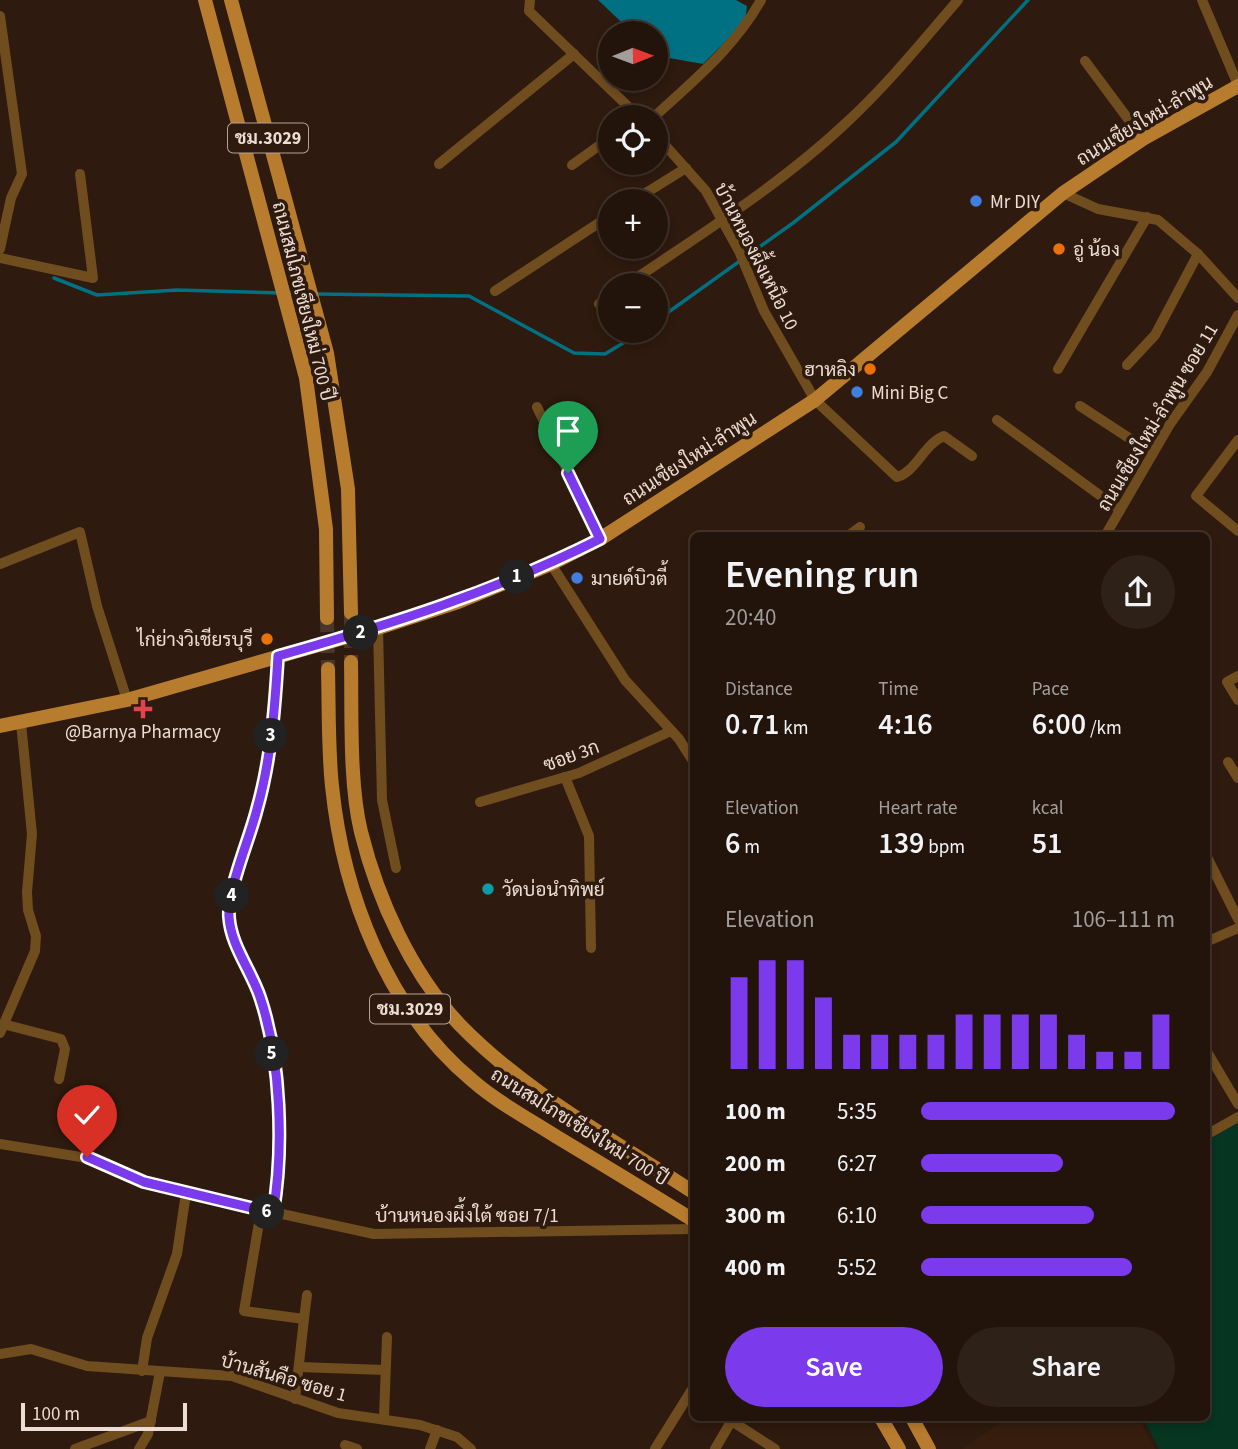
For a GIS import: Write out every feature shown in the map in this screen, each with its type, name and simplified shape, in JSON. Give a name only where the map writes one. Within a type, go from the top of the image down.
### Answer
[{"type":"main road","name":"ถนนสมโภชเชียงใหม่ 700 ปี","points":[[205,0],[306,378],[318,450],[326,529],[327,618]]},
{"type":"main road","name":"ถนนสมโภชเชียงใหม่ 700 ปี","points":[[231,0],[327,353],[348,488],[351,613]]},
{"type":"main road","name":"ถนนเชียงใหม่-ลำพูน","points":[[0,726],[127,700],[377,628],[458,602],[551,564],[600,539],[815,400],[1063,193],[1143,139],[1238,85]]},
{"type":"main road","name":"ถนนสมโภชเชียงใหม่ 700 ปี","points":[[351,662],[353,751],[360,830],[379,889],[404,945],[429,984],[459,1024],[530,1085],[690,1190]]},
{"type":"main road","name":"ถนนสมโภชเชียงใหม่ 700 ปี","points":[[328,669],[332,785],[344,863],[365,925],[386,970],[422,1027],[472,1080],[506,1106],[690,1218]]},
{"type":"main road","points":[[883,1421],[899,1449]]},
{"type":"main road","points":[[914,1421],[929,1449]]},
{"type":"street","points":[[667,105],[720,57],[749,21],[761,0]]},
{"type":"street","points":[[644,273],[723,219],[845,124],[913,54],[958,0]]},
{"type":"street","points":[[1202,0],[1238,85]]},
{"type":"street","points":[[529,4],[574,54],[627,105]]},
{"type":"street","points":[[0,16],[22,174],[11,198],[0,250]]},
{"type":"street","points":[[439,164],[574,54]]},
{"type":"street","points":[[1085,61],[1143,139]]},
{"type":"street","points":[[572,166],[598,147]]},
{"type":"street","name":"บ้านหนองผึ้งเหนือ 10","points":[[668,148],[706,191],[723,219],[764,311],[815,400],[897,477],[904,475],[929,446],[944,436],[972,456]]},
{"type":"street","points":[[652,189],[686,168]]},
{"type":"street","points":[[0,258],[93,278],[80,174]]},
{"type":"street","points":[[1063,193],[1098,209],[1158,220],[1198,254],[1238,298]]},
{"type":"street","points":[[1058,369],[1146,217]]},
{"type":"street","points":[[495,291],[598,224]]},
{"type":"street","points":[[1127,365],[1155,335],[1198,254]]},
{"type":"street","name":"ถนนเชียงใหม่-ลำพูน ซอย 11","points":[[1107,532],[1152,453],[1207,372],[1238,316]]},
{"type":"street","points":[[1080,406],[1152,453]]},
{"type":"street","points":[[537,407],[600,539]]},
{"type":"street","points":[[997,420],[1120,510]]},
{"type":"street","points":[[1238,440],[1196,496],[1238,531]]},
{"type":"street","points":[[853,532],[860,527]]},
{"type":"street","points":[[0,564],[80,532],[97,606],[127,700]]},
{"type":"street","points":[[551,564],[625,680],[690,752]]},
{"type":"street","points":[[377,628],[382,800],[396,868]]},
{"type":"street","points":[[278,656],[270,741],[261,794],[228,914],[231,933],[260,996],[271,1039],[278,1128],[278,1181],[267,1212],[244,1311],[304,1319]]},
{"type":"street","points":[[1238,676],[1227,682],[1238,700]]},
{"type":"street","points":[[21,723],[32,834],[28,910],[36,936],[35,951],[1,1029],[61,1039],[65,1049],[59,1079]]},
{"type":"street","name":"ซอย 3ก","points":[[480,802],[565,778],[670,731]]},
{"type":"street","points":[[1228,762],[1238,778]]},
{"type":"street","points":[[565,778],[589,836],[591,948]]},
{"type":"street","points":[[1210,863],[1238,919]]},
{"type":"street","points":[[1210,940],[1238,928]]},
{"type":"street","points":[[1210,1057],[1238,1104]]},
{"type":"street","points":[[1210,1133],[1238,1116]]},
{"type":"street","name":"บ้านหนองผึ้งใต้ ซอย 7/1","points":[[0,1144],[87,1157],[144,1182],[267,1212],[374,1234],[690,1229]]},
{"type":"street","points":[[142,1371],[147,1338],[177,1254],[186,1193]]},
{"type":"street","points":[[295,1399],[307,1295]]},
{"type":"street","points":[[384,1418],[387,1337]]},
{"type":"street","name":"บ้านสันคือ ซอย 1","points":[[0,1354],[31,1349],[87,1366],[232,1376],[338,1413],[384,1418],[437,1430],[457,1437],[471,1449]]},
{"type":"street","points":[[299,1367],[385,1370]]},
{"type":"street","points":[[139,1449],[148,1434],[160,1372]]},
{"type":"street","points":[[655,1449],[690,1396]]},
{"type":"street","points":[[75,1449],[151,1421]]},
{"type":"street","points":[[715,1449],[728,1421]]},
{"type":"street","points":[[732,1421],[775,1449]]},
{"type":"street","points":[[430,1449],[437,1430]]},
{"type":"street","points":[[345,1445],[357,1449]]},
{"type":"shaded area","points":[[1003,1421],[1141,1421],[1155,1449],[962,1449]]},
{"type":"green space","points":[[1238,1123],[1238,1449],[1159,1449],[1145,1421],[1210,1421],[1210,1139]]},
{"type":"water","points":[[598,0],[736,0],[747,6],[745,22],[703,64],[668,58],[668,21],[620,21]]},
{"type":"waterway","points":[[668,312],[793,223],[896,142],[1028,0]]},
{"type":"waterway","points":[[54,278],[97,295],[177,290],[281,293]]},
{"type":"waterway","points":[[288,293],[305,293]]},
{"type":"waterway","points":[[316,294],[469,296],[574,353],[605,354],[623,343]]},
{"type":"tunnel","points":[[351,613],[351,662]]},
{"type":"tunnel","points":[[327,618],[328,669]]},
{"type":"place","name":"Mr DIY","points":[[976,201]]},
{"type":"place","name":"อู่ น้อง","points":[[1059,249]]},
{"type":"place","name":"ฮาหลิง","points":[[870,369]]},
{"type":"place","name":"Mini Big C","points":[[857,392]]},
{"type":"place","name":"มายด์บิวตี้","points":[[577,578]]},
{"type":"place","name":"ไก่ย่างวิเชียรบุรี","points":[[267,639]]},
{"type":"place","name":"@Barnya Pharmacy","points":[[143,709]]},
{"type":"place","name":"วัดบ่อนำทิพย์","points":[[488,889]]},
{"type":"route","points":[[87,1157],[144,1182],[273,1213],[278,1181],[277,1115],[271,1039],[260,996],[231,933],[228,914],[258,807],[270,741],[278,656],[458,602],[551,564],[600,539],[568,473]]}]
